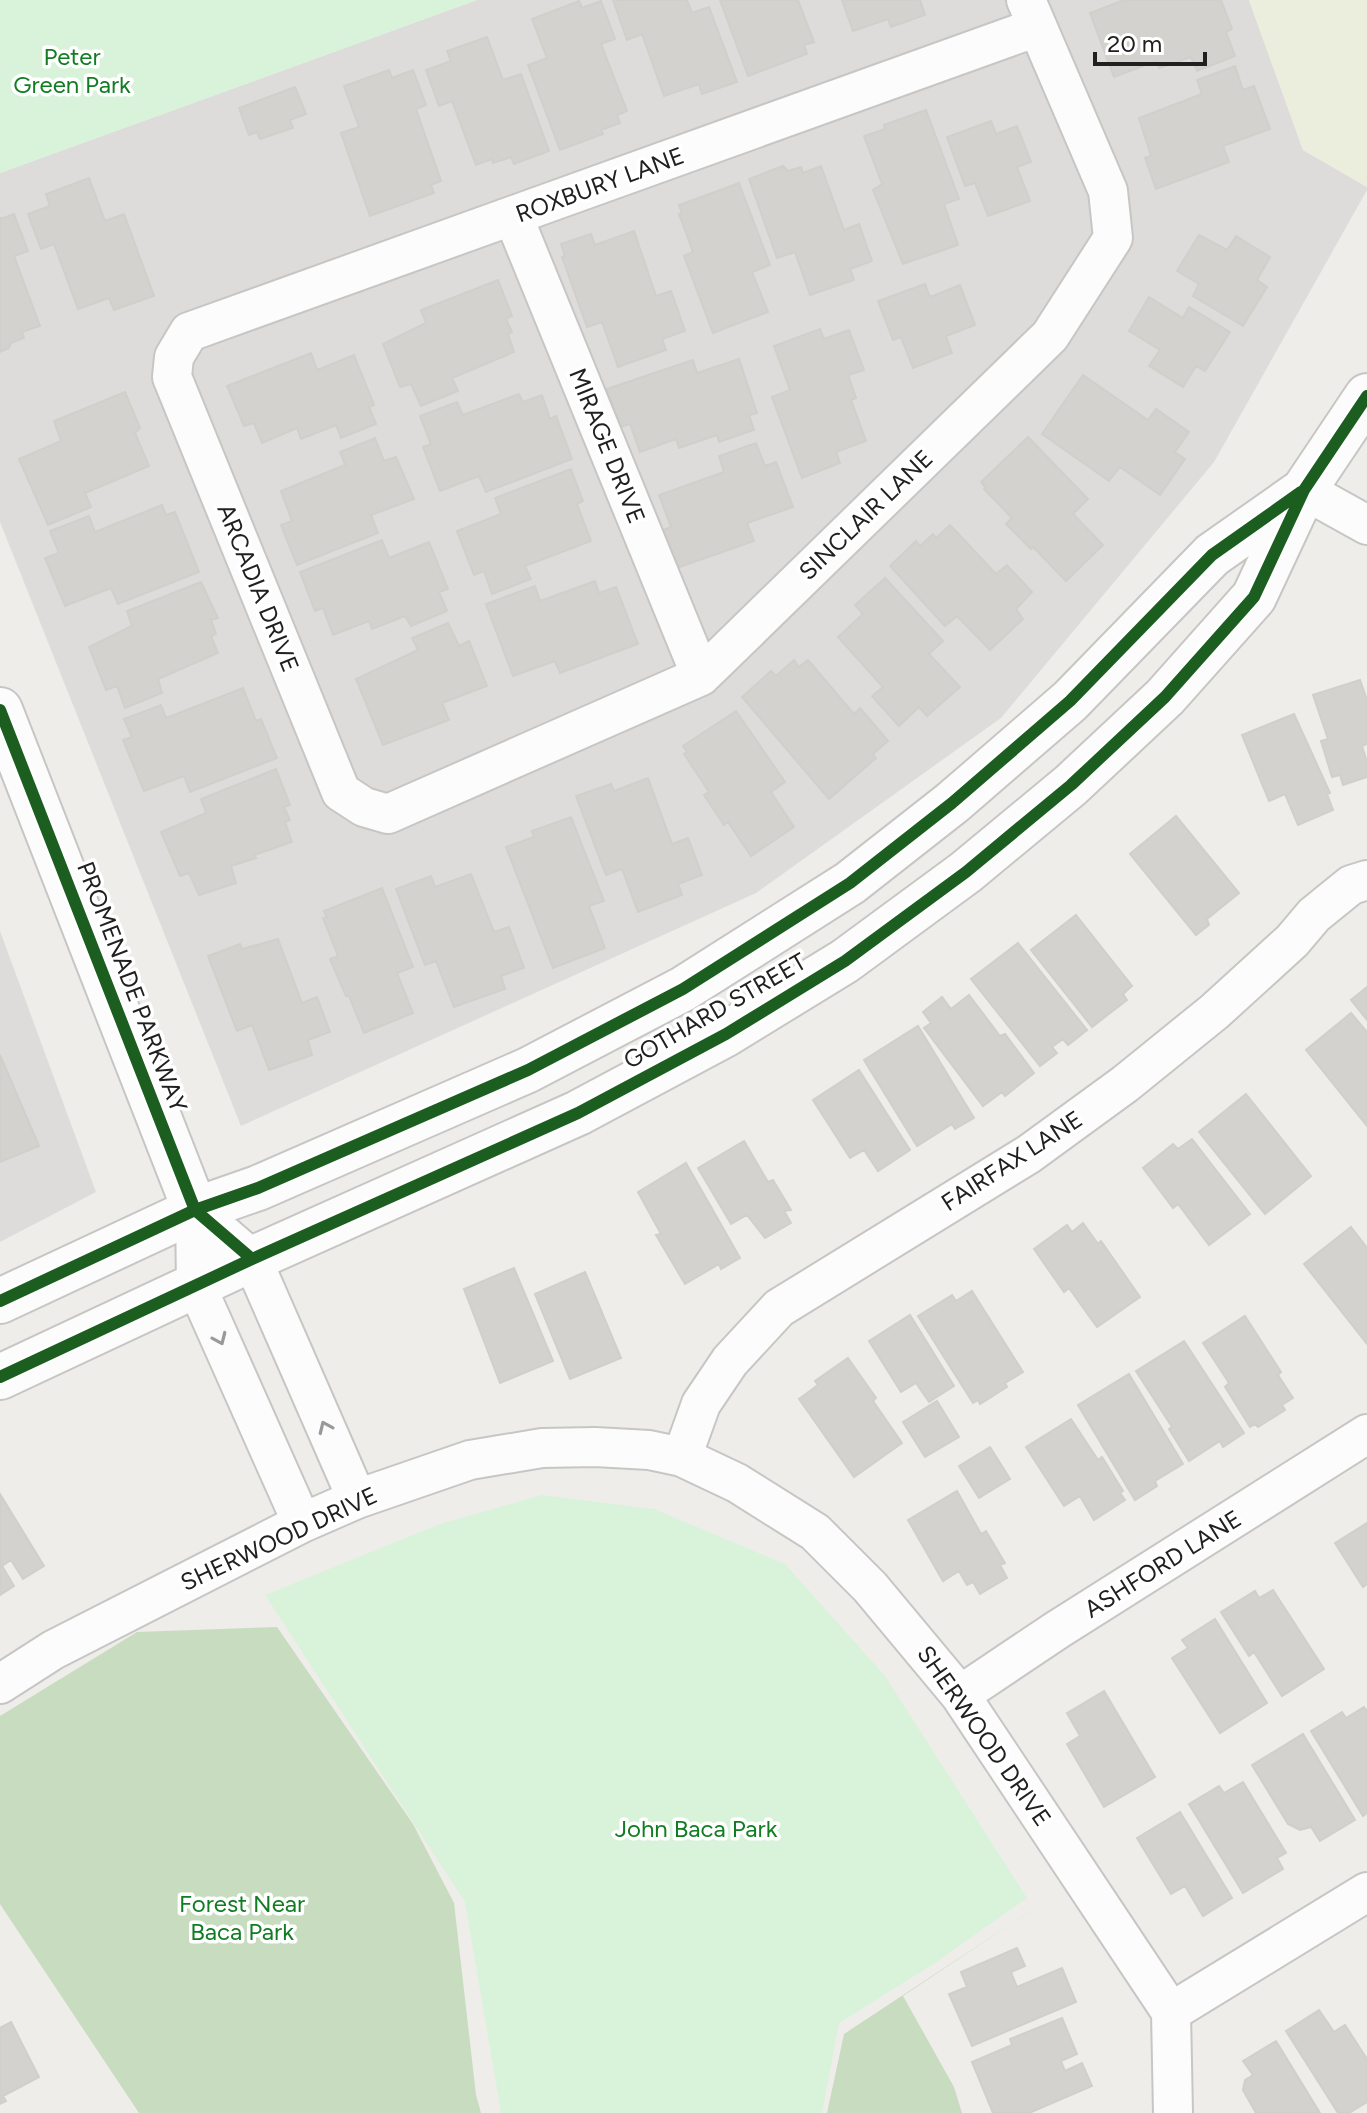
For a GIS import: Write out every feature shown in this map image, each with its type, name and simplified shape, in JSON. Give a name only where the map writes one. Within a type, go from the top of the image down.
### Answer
[{"type":"street","name":"ROXBURY LANE","points":[[174,357],[189,332],[513,216],[1032,14]]},
{"type":"street","name":"SINCLAIR LANE","points":[[364,807],[388,814],[701,676],[1050,336],[1113,238],[1108,191],[1032,14]]},
{"type":"street","name":"MIRAGE DRIVE","points":[[513,216],[701,676]]},
{"type":"street","name":"ARCADIA DRIVE","points":[[174,357],[172,377],[335,778],[341,792],[364,807]]},
{"type":"street","name":"GOTHARD STREET","points":[[0,1377],[252,1259],[578,1113],[726,1034],[845,961],[966,872],[1071,785],[1165,697],[1254,597],[1304,490],[1367,396]]},
{"type":"street","name":"GOTHARD STREET","points":[[0,1301],[195,1210],[258,1188],[528,1070],[683,989],[850,883],[952,803],[1070,701],[1212,555],[1304,490]]},
{"type":"street","points":[[1304,490],[1367,525]]},
{"type":"street","name":"PROMENADE PARKWAY","points":[[0,710],[195,1210],[196,1285],[302,1523]]},
{"type":"street","name":"FAIRFAX LANE","points":[[682,1457],[701,1404],[730,1361],[779,1308],[1029,1154],[1125,1084],[1214,1012],[1292,941],[1314,915],[1351,885],[1367,880]]},
{"type":"street","name":"PROMENADE PARKWAY","points":[[195,1210],[252,1259],[357,1499]]},
{"type":"street","name":"ASHFORD LANE","points":[[960,1695],[1367,1434]]},
{"type":"street","name":"SHERWOOD DRIVE","points":[[0,1684],[53,1650],[302,1523],[357,1499],[470,1460],[542,1448],[649,1450],[682,1457],[737,1483],[815,1532],[870,1587],[960,1695],[1171,2012]]},
{"type":"street","points":[[1173,2113],[1171,2012],[1367,1892]]},
{"type":"shaded area","points":[[477,0],[1249,0],[1303,150],[1367,187],[1367,190],[1214,462],[1001,718],[756,893],[241,1126],[0,522],[0,173]]},
{"type":"shaded area","points":[[0,931],[96,1192],[0,1242]]},
{"type":"green space","name":"Peter Green Park","points":[[0,0],[477,0],[0,173]]},
{"type":"green space","points":[[1249,0],[1367,0],[1367,187],[1303,150]]},
{"type":"green space","name":"John Baca Park","points":[[542,1495],[654,1509],[785,1564],[885,1676],[1027,1898],[935,1963],[839,2023],[822,2113],[501,2113],[465,1902],[265,1595],[440,1524]]},
{"type":"green space","name":"Forest Near Baca Park","points":[[277,1627],[413,1824],[454,1903],[476,2095],[481,2113],[139,2113],[0,1904],[0,1716],[137,1632]]},
{"type":"green space","points":[[1035,1908],[903,1996],[954,2087],[962,2113],[827,2113],[844,2034]]},
{"type":"building","points":[[613,0],[687,0],[692,13],[709,7],[737,82],[702,94],[699,84],[664,96],[642,34],[627,40]]},
{"type":"building","points":[[720,0],[798,0],[814,42],[804,45],[807,54],[748,76]]},
{"type":"building","points":[[842,0],[920,0],[925,15],[891,27],[888,19],[853,31]]},
{"type":"building","points":[[1124,0],[1221,0],[1232,29],[1226,32],[1235,56],[1197,71],[1191,57],[1159,68],[1156,61],[1114,77],[1090,13]]},
{"type":"building","points":[[579,1],[582,8],[601,1],[615,39],[601,44],[627,111],[617,115],[620,123],[601,130],[603,134],[560,150],[528,65],[547,58],[532,19]]},
{"type":"building","points":[[487,37],[503,80],[521,74],[549,151],[514,164],[511,157],[476,165],[452,101],[439,106],[426,70],[451,61],[447,51]]},
{"type":"building","points":[[1235,66],[1243,90],[1254,86],[1270,129],[1223,146],[1229,162],[1156,189],[1145,158],[1151,156],[1139,118],[1202,94],[1197,80]]},
{"type":"building","points":[[389,70],[392,78],[413,70],[426,105],[416,109],[441,181],[431,185],[434,193],[370,216],[341,133],[359,127],[344,86]]},
{"type":"building","points":[[295,87],[306,114],[290,120],[293,128],[260,139],[257,132],[249,135],[239,108]]},
{"type":"building","points":[[926,110],[959,199],[944,204],[958,245],[903,264],[873,190],[882,184],[864,136],[885,129],[884,125]]},
{"type":"building","points":[[991,121],[996,134],[1017,126],[1031,162],[1017,167],[1030,201],[988,216],[975,183],[965,186],[947,137]]},
{"type":"building","points":[[783,166],[788,171],[801,167],[803,173],[821,166],[844,230],[859,224],[872,261],[850,269],[854,280],[810,295],[795,252],[777,258],[749,179]]},
{"type":"building","points":[[89,178],[105,221],[124,214],[154,296],[114,310],[109,298],[78,309],[54,244],[41,249],[28,214],[50,206],[46,194]]},
{"type":"building","points":[[739,183],[770,265],[752,272],[768,312],[713,333],[684,256],[693,252],[679,214],[682,213],[679,205]]},
{"type":"building","points":[[14,214],[28,251],[14,256],[40,326],[22,332],[24,338],[0,352],[0,217]]},
{"type":"building","points":[[634,231],[656,296],[671,291],[685,331],[662,339],[666,350],[618,367],[602,322],[587,327],[562,257],[565,256],[561,244],[591,234],[595,245]]},
{"type":"building","points":[[1199,235],[1227,250],[1236,236],[1270,257],[1257,280],[1267,287],[1243,326],[1193,296],[1199,284],[1177,271]]},
{"type":"building","points":[[498,280],[512,316],[506,319],[512,332],[508,334],[514,352],[452,378],[458,391],[421,406],[411,384],[400,387],[383,344],[426,323],[421,310]]},
{"type":"building","points":[[925,284],[930,297],[960,285],[975,325],[946,336],[952,353],[913,368],[901,337],[893,340],[878,301]]},
{"type":"building","points":[[1149,297],[1183,318],[1189,307],[1230,332],[1205,371],[1196,366],[1183,387],[1149,366],[1160,350],[1129,331]]},
{"type":"building","points":[[820,329],[824,339],[849,330],[864,370],[848,375],[856,398],[851,400],[866,441],[836,452],[840,463],[802,478],[772,397],[790,390],[774,346]]},
{"type":"building","points":[[311,353],[317,370],[354,355],[374,405],[369,407],[376,424],[341,438],[336,425],[301,439],[297,428],[262,443],[254,423],[244,426],[227,386]]},
{"type":"building","points":[[739,359],[757,413],[749,415],[754,430],[719,442],[717,435],[679,448],[676,439],[640,452],[630,424],[620,427],[607,389],[693,360],[697,373]]},
{"type":"building","points":[[1083,375],[1148,420],[1156,409],[1189,432],[1175,452],[1185,459],[1160,495],[1120,467],[1109,481],[1042,434]]},
{"type":"building","points":[[125,392],[140,428],[135,433],[149,466],[85,493],[91,507],[48,525],[19,459],[61,441],[54,421]]},
{"type":"building","points":[[519,394],[523,402],[542,395],[550,419],[556,416],[572,459],[486,492],[479,476],[440,491],[423,447],[431,444],[420,416],[457,402],[463,415]]},
{"type":"building","points":[[1028,437],[1088,499],[1073,514],[1103,545],[1066,581],[1006,524],[1012,518],[981,482]]},
{"type":"building","points":[[375,438],[384,461],[396,457],[414,499],[371,515],[378,533],[297,565],[281,525],[292,521],[281,491],[345,465],[340,452]]},
{"type":"building","points":[[756,443],[765,466],[776,462],[793,507],[747,523],[754,541],[674,569],[661,531],[671,527],[659,495],[724,472],[719,456]]},
{"type":"building","points":[[571,469],[583,501],[577,504],[591,541],[525,566],[531,579],[492,594],[484,571],[474,575],[457,531],[501,514],[495,498]]},
{"type":"building","points":[[162,505],[166,515],[175,512],[199,572],[118,604],[111,588],[65,606],[45,558],[59,553],[50,531],[89,516],[95,532]]},
{"type":"building","points":[[950,525],[996,574],[1007,565],[1032,592],[1016,609],[1023,619],[990,650],[957,616],[945,626],[890,566],[916,541],[920,546],[933,534],[936,538]]},
{"type":"building","points":[[382,540],[389,558],[429,542],[448,589],[439,592],[447,611],[411,626],[405,616],[372,629],[369,621],[333,635],[323,608],[315,611],[300,572]]},
{"type":"building","points":[[885,578],[943,641],[929,654],[960,687],[927,716],[919,707],[899,726],[872,696],[883,687],[838,637],[863,614],[855,605]]},
{"type":"building","points":[[595,581],[599,593],[616,587],[638,644],[560,673],[555,661],[513,676],[486,604],[535,586],[540,601]]},
{"type":"building","points":[[201,582],[218,618],[211,620],[216,634],[211,636],[218,653],[158,679],[162,693],[125,708],[117,686],[106,690],[89,647],[132,626],[127,611]]},
{"type":"building","points":[[448,623],[459,646],[469,641],[487,686],[442,703],[449,720],[383,745],[356,679],[418,650],[412,638]]},
{"type":"building","points":[[794,660],[799,667],[808,660],[854,714],[860,708],[888,741],[873,754],[876,758],[829,799],[742,697],[771,671],[776,676]]},
{"type":"building","points":[[1360,680],[1367,700],[1367,744],[1362,746],[1367,777],[1343,785],[1340,775],[1332,777],[1321,741],[1328,739],[1313,695]]},
{"type":"building","points":[[243,688],[256,721],[261,719],[277,758],[190,792],[184,776],[144,791],[123,740],[132,737],[124,719],[161,705],[166,718]]},
{"type":"building","points":[[736,711],[785,782],[771,792],[794,827],[751,856],[728,822],[724,825],[704,795],[709,792],[684,754],[687,752],[683,746]]},
{"type":"building","points":[[1294,714],[1330,793],[1327,794],[1333,810],[1298,825],[1285,794],[1269,801],[1242,735]]},
{"type":"building","points":[[276,769],[290,805],[284,807],[290,820],[285,822],[292,842],[231,866],[236,883],[199,895],[189,873],[180,876],[161,832],[206,813],[201,799]]},
{"type":"building","points":[[648,778],[672,844],[688,838],[702,875],[678,884],[682,895],[638,912],[622,869],[606,875],[576,796],[611,784],[614,791]]},
{"type":"building","points":[[1176,816],[1239,893],[1207,919],[1209,925],[1196,935],[1130,854]]},
{"type":"building","points":[[571,817],[604,901],[589,906],[605,948],[553,968],[506,847],[534,837],[532,831]]},
{"type":"building","points":[[471,874],[494,932],[509,927],[524,968],[501,976],[505,989],[454,1007],[436,961],[425,965],[396,889],[431,876],[435,887]]},
{"type":"building","points":[[382,888],[413,967],[397,973],[413,1013],[364,1033],[330,959],[338,956],[323,918],[327,918],[324,911]]},
{"type":"building","points":[[1076,915],[1132,986],[1123,994],[1127,1000],[1092,1027],[1031,950]]},
{"type":"building","points":[[278,939],[302,1003],[317,997],[330,1032],[308,1040],[312,1055],[269,1070],[252,1025],[237,1031],[208,956],[240,944],[242,949]]},
{"type":"building","points":[[1018,943],[1087,1030],[1068,1045],[1063,1039],[1052,1047],[1057,1053],[1040,1066],[971,979]]},
{"type":"building","points":[[1367,987],[1367,1020],[1351,1000]]},
{"type":"building","points":[[969,995],[1000,1036],[1005,1034],[1034,1073],[1005,1096],[1002,1092],[983,1106],[924,1028],[931,1023],[923,1012],[942,997],[951,1009]]},
{"type":"building","points":[[1351,1013],[1367,1032],[1367,1126],[1306,1050]]},
{"type":"building","points":[[918,1026],[974,1118],[955,1129],[952,1124],[917,1146],[864,1060]]},
{"type":"building","points":[[0,1055],[39,1146],[0,1162]]},
{"type":"building","points":[[859,1070],[910,1150],[878,1171],[864,1150],[850,1158],[813,1100]]},
{"type":"building","points":[[1246,1094],[1311,1176],[1265,1214],[1199,1132]]},
{"type":"building","points":[[1192,1139],[1250,1214],[1209,1245],[1178,1204],[1173,1208],[1143,1168],[1173,1144],[1178,1149]]},
{"type":"building","points":[[744,1141],[768,1182],[773,1180],[791,1210],[784,1211],[791,1223],[765,1238],[747,1215],[731,1224],[698,1168]]},
{"type":"building","points":[[686,1163],[740,1258],[721,1269],[719,1264],[685,1284],[656,1235],[661,1234],[638,1192]]},
{"type":"building","points":[[1083,1223],[1098,1244],[1101,1241],[1140,1297],[1097,1327],[1069,1288],[1064,1292],[1034,1249],[1067,1225],[1072,1232]]},
{"type":"building","points":[[1351,1227],[1367,1248],[1367,1344],[1304,1264]]},
{"type":"building","points":[[514,1268],[553,1361],[500,1383],[464,1289]]},
{"type":"building","points":[[585,1272],[621,1358],[570,1379],[535,1294]]},
{"type":"building","points":[[972,1291],[1023,1372],[1005,1383],[1007,1387],[980,1404],[978,1400],[973,1403],[918,1316],[952,1295],[956,1301]]},
{"type":"building","points":[[910,1315],[954,1386],[929,1402],[916,1383],[901,1392],[869,1341]]},
{"type":"building","points":[[1245,1316],[1281,1372],[1278,1375],[1293,1398],[1282,1405],[1285,1410],[1258,1427],[1255,1424],[1250,1427],[1225,1387],[1229,1383],[1203,1343]]},
{"type":"building","points":[[1184,1341],[1244,1433],[1223,1447],[1220,1441],[1189,1461],[1169,1429],[1172,1427],[1136,1371]]},
{"type":"building","points":[[848,1358],[902,1443],[854,1477],[799,1399],[818,1385],[815,1381]]},
{"type":"building","points":[[1129,1374],[1183,1464],[1155,1481],[1157,1486],[1135,1500],[1078,1405]]},
{"type":"building","points":[[937,1401],[959,1437],[925,1457],[903,1422]]},
{"type":"building","points":[[1071,1419],[1098,1460],[1102,1457],[1123,1491],[1120,1493],[1125,1500],[1094,1520],[1080,1496],[1064,1506],[1026,1447]]},
{"type":"building","points":[[990,1447],[1010,1479],[979,1498],[959,1466]]},
{"type":"building","points":[[957,1491],[981,1534],[986,1531],[1005,1563],[1000,1565],[1007,1578],[980,1594],[973,1582],[967,1585],[959,1571],[943,1581],[908,1520]]},
{"type":"building","points":[[0,1494],[44,1566],[23,1579],[11,1560],[2,1566],[14,1586],[0,1595]]},
{"type":"building","points":[[1367,1523],[1367,1584],[1363,1587],[1335,1543]]},
{"type":"building","points":[[1273,1590],[1324,1669],[1282,1696],[1254,1652],[1249,1656],[1221,1612],[1255,1591],[1259,1598]]},
{"type":"building","points":[[1215,1619],[1267,1703],[1220,1733],[1172,1658],[1188,1648],[1182,1640]]},
{"type":"building","points":[[1104,1691],[1155,1777],[1104,1807],[1067,1744],[1080,1736],[1067,1713]]},
{"type":"building","points":[[1364,1707],[1367,1711],[1367,1813],[1363,1816],[1311,1731],[1342,1712],[1346,1718]]},
{"type":"building","points":[[1303,1734],[1355,1820],[1320,1841],[1311,1827],[1300,1830],[1288,1824],[1252,1765]]},
{"type":"building","points":[[1243,1782],[1286,1853],[1277,1858],[1283,1869],[1243,1893],[1189,1804],[1219,1786],[1224,1793]]},
{"type":"building","points":[[1180,1812],[1232,1898],[1203,1916],[1185,1886],[1171,1894],[1137,1838]]},
{"type":"building","points":[[1017,1948],[1025,1966],[1011,1972],[1017,1987],[1062,1968],[1076,2002],[972,2046],[949,1994],[967,1987],[961,1972]]},
{"type":"building","points":[[1319,2010],[1334,2032],[1345,2025],[1367,2059],[1367,2102],[1349,2113],[1338,2113],[1286,2031]]},
{"type":"building","points":[[1062,2018],[1077,2054],[1061,2061],[1065,2071],[1082,2063],[1092,2086],[1029,2113],[993,2113],[972,2062],[1012,2045],[1010,2039]]},
{"type":"building","points":[[11,2022],[39,2077],[3,2096],[6,2101],[0,2104],[0,2028]]},
{"type":"building","points":[[1276,2041],[1320,2113],[1256,2113],[1243,2090],[1245,2080],[1253,2075],[1243,2061]]},
{"type":"cycle path","points":[[0,1377],[252,1259],[578,1113],[726,1034],[845,961],[966,872],[1071,785],[1165,697],[1254,597],[1304,490],[1367,396]]},
{"type":"cycle path","points":[[0,1301],[195,1210],[258,1188],[528,1070],[683,989],[850,883],[952,803],[1070,701],[1212,555],[1301,492]]},
{"type":"cycle path","points":[[0,710],[195,1210],[252,1259]]}]
